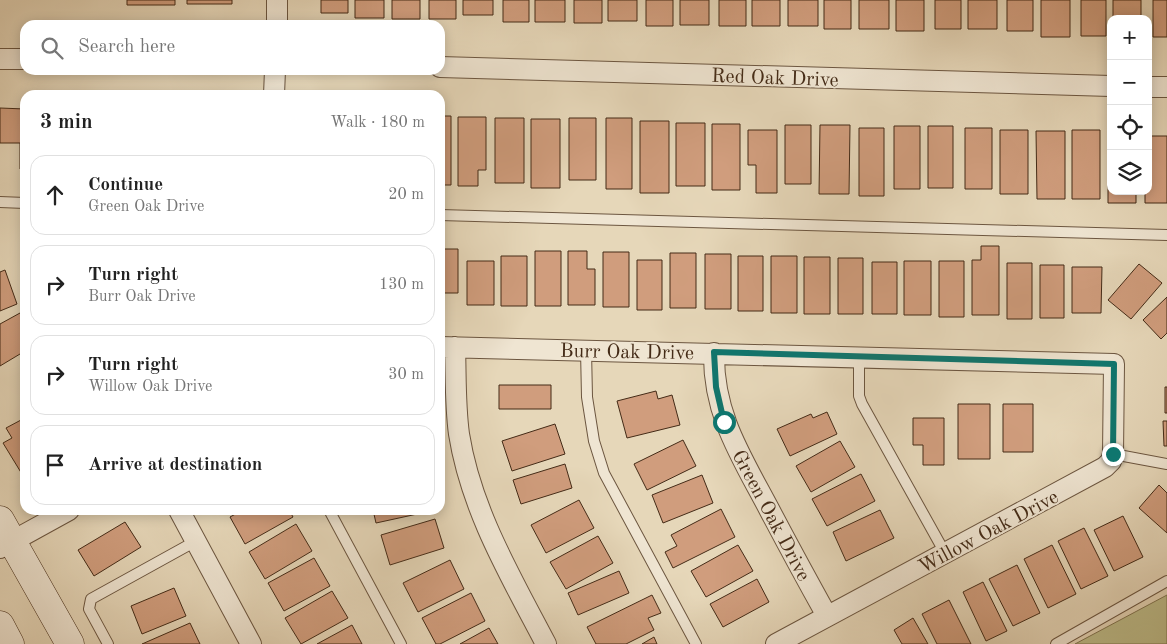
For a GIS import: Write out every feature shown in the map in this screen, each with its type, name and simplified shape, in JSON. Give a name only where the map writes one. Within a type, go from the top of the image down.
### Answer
[{"type":"main road","points":[[4,537],[70,644]]},
{"type":"main road","points":[[0,625],[10,644]]},
{"type":"street","points":[[276,20],[277,0]]},
{"type":"street","points":[[0,59],[20,59]]},
{"type":"street","name":"Red Oak Drive","points":[[445,67],[1107,86]]},
{"type":"street","points":[[274,90],[275,75]]},
{"type":"street","points":[[1152,87],[1167,87]]},
{"type":"street","points":[[447,347],[459,434],[476,500],[506,569],[546,644]]},
{"type":"street","name":"Burr Oak Drive","points":[[447,347],[714,352],[1114,364],[1113,454]]},
{"type":"street","name":"Green Oak Drive","points":[[714,352],[716,387],[728,430],[827,616]]},
{"type":"street","name":"Willow Oak Drive","points":[[776,644],[1095,473],[1112,461],[1113,454]]},
{"type":"street","points":[[4,537],[57,515]]},
{"type":"street","points":[[182,515],[251,644]]},
{"type":"lane","points":[[0,202],[20,203]]},
{"type":"lane","points":[[445,215],[1167,235]]},
{"type":"lane","points":[[586,350],[589,412],[594,441],[604,472],[696,644]]},
{"type":"lane","points":[[858,357],[858,396],[945,553]]},
{"type":"lane","points":[[1113,454],[1167,464]]},
{"type":"lane","points":[[332,515],[401,644]]},
{"type":"lane","points":[[108,644],[89,609],[91,599],[196,542]]},
{"type":"lane","points":[[1056,644],[1167,581]]},
{"type":"shaded area","points":[[1167,595],[1167,644],[1075,644]]},
{"type":"building","points":[[127,0],[175,0],[175,5],[127,5]]},
{"type":"building","points":[[187,0],[232,0],[232,4],[187,4]]},
{"type":"building","points":[[321,0],[348,0],[348,13],[321,13]]},
{"type":"building","points":[[355,0],[384,0],[384,18],[355,18]]},
{"type":"building","points":[[392,0],[420,0],[420,19],[392,19]]},
{"type":"building","points":[[429,0],[456,0],[456,19],[429,19]]},
{"type":"building","points":[[463,0],[493,0],[493,15],[463,15]]},
{"type":"building","points":[[503,0],[529,0],[529,22],[503,22]]},
{"type":"building","points":[[535,0],[565,0],[565,22],[535,22]]},
{"type":"building","points":[[574,0],[602,0],[602,23],[574,23]]},
{"type":"building","points":[[608,0],[637,0],[637,21],[608,21]]},
{"type":"building","points":[[646,0],[673,0],[673,26],[646,26]]},
{"type":"building","points":[[680,0],[709,0],[709,25],[680,25]]},
{"type":"building","points":[[719,0],[746,0],[746,26],[719,26]]},
{"type":"building","points":[[752,0],[780,0],[780,26],[752,26]]},
{"type":"building","points":[[788,0],[818,0],[818,26],[788,26]]},
{"type":"building","points":[[824,0],[851,0],[851,29],[824,29]]},
{"type":"building","points":[[859,0],[889,0],[889,29],[859,29]]},
{"type":"building","points":[[896,0],[924,0],[924,31],[896,31]]},
{"type":"building","points":[[935,0],[961,0],[961,29],[935,29]]},
{"type":"building","points":[[968,0],[997,0],[997,29],[968,29]]},
{"type":"building","points":[[1007,0],[1033,0],[1033,31],[1007,31]]},
{"type":"building","points":[[1041,0],[1070,0],[1070,37],[1041,37]]},
{"type":"building","points":[[1081,0],[1106,0],[1106,36],[1081,36]]},
{"type":"building","points":[[1113,0],[1141,0],[1141,15],[1113,15]]},
{"type":"building","points":[[1153,0],[1167,0],[1167,37],[1153,37]]},
{"type":"building","points":[[0,108],[20,109],[20,143],[0,143]]},
{"type":"building","points":[[445,116],[451,116],[451,185],[445,185]]},
{"type":"building","points":[[458,117],[486,117],[486,170],[478,170],[478,186],[458,186]]},
{"type":"building","points":[[495,118],[524,118],[524,183],[495,183]]},
{"type":"building","points":[[569,118],[596,118],[596,180],[569,180]]},
{"type":"building","points":[[606,118],[632,118],[632,189],[606,189]]},
{"type":"building","points":[[531,119],[560,119],[560,188],[531,188]]},
{"type":"building","points":[[640,121],[669,121],[669,193],[640,193]]},
{"type":"building","points":[[676,123],[705,123],[705,186],[676,186]]},
{"type":"building","points":[[712,124],[740,124],[740,190],[712,190]]},
{"type":"building","points":[[785,125],[811,125],[811,184],[785,184]]},
{"type":"building","points":[[820,125],[850,125],[849,194],[819,194]]},
{"type":"building","points":[[894,126],[920,126],[920,189],[894,189]]},
{"type":"building","points":[[928,126],[953,126],[953,188],[928,188]]},
{"type":"building","points":[[859,128],[884,128],[884,196],[859,196]]},
{"type":"building","points":[[965,128],[992,128],[992,189],[965,189]]},
{"type":"building","points":[[748,130],[777,130],[777,193],[756,193],[756,165],[748,165]]},
{"type":"building","points":[[1000,130],[1028,130],[1028,194],[1000,194]]},
{"type":"building","points":[[1072,130],[1100,130],[1100,199],[1072,199]]},
{"type":"building","points":[[1036,131],[1065,131],[1065,199],[1037,199]]},
{"type":"building","points":[[1152,136],[1167,136],[1167,203],[1145,203],[1145,195],[1152,195]]},
{"type":"building","points":[[1108,195],[1136,195],[1136,203],[1108,203]]},
{"type":"building","points":[[981,246],[999,246],[999,315],[972,315],[972,260],[981,260]]},
{"type":"building","points":[[445,249],[458,249],[458,293],[445,293]]},
{"type":"building","points":[[535,251],[561,251],[561,306],[535,306]]},
{"type":"building","points":[[568,251],[587,251],[587,269],[595,269],[595,305],[568,305]]},
{"type":"building","points":[[603,252],[629,252],[629,307],[603,307]]},
{"type":"building","points":[[670,253],[696,253],[696,308],[670,308]]},
{"type":"building","points":[[705,254],[731,254],[731,309],[705,309]]},
{"type":"building","points":[[501,256],[527,256],[527,306],[501,306]]},
{"type":"building","points":[[738,256],[763,256],[763,311],[738,311]]},
{"type":"building","points":[[771,256],[797,256],[797,313],[771,313]]},
{"type":"building","points":[[804,257],[830,257],[830,314],[804,314]]},
{"type":"building","points":[[838,258],[863,258],[863,314],[838,314]]},
{"type":"building","points":[[637,260],[662,260],[662,310],[637,310]]},
{"type":"building","points":[[467,261],[494,261],[494,305],[467,305]]},
{"type":"building","points":[[904,261],[931,261],[931,315],[904,315]]},
{"type":"building","points":[[939,261],[964,261],[964,317],[939,317]]},
{"type":"building","points":[[872,262],[897,262],[897,314],[872,314]]},
{"type":"building","points":[[1007,263],[1032,263],[1032,319],[1007,319]]},
{"type":"building","points":[[1139,264],[1162,283],[1131,319],[1108,300]]},
{"type":"building","points":[[1040,265],[1064,265],[1064,318],[1040,318]]},
{"type":"building","points":[[1072,267],[1102,267],[1101,313],[1072,313]]},
{"type":"building","points":[[5,270],[17,304],[0,311],[0,272]]},
{"type":"building","points":[[1167,297],[1167,333],[1161,339],[1143,320]]},
{"type":"building","points":[[20,313],[20,354],[0,366],[0,324]]},
{"type":"building","points":[[499,385],[551,385],[551,409],[499,409]]},
{"type":"building","points":[[1165,387],[1167,387],[1167,413],[1165,413]]},
{"type":"building","points":[[656,391],[658,399],[672,395],[680,425],[627,438],[617,401]]},
{"type":"building","points":[[958,404],[990,404],[990,459],[958,459]]},
{"type":"building","points":[[1003,404],[1033,404],[1033,452],[1003,452]]},
{"type":"building","points":[[827,412],[837,434],[790,456],[777,429],[811,414],[813,418]]},
{"type":"building","points":[[913,418],[944,418],[944,465],[923,465],[923,445],[913,445]]},
{"type":"building","points":[[20,421],[20,471],[3,443],[12,438],[6,428]]},
{"type":"building","points":[[1163,421],[1167,421],[1167,446],[1164,446]]},
{"type":"building","points":[[555,424],[565,454],[512,471],[502,441]]},
{"type":"building","points":[[683,440],[696,466],[647,490],[634,464]]},
{"type":"building","points":[[840,441],[855,467],[811,492],[796,466]]},
{"type":"building","points":[[565,464],[572,488],[521,504],[513,480]]},
{"type":"building","points":[[861,474],[875,501],[827,526],[812,499]]},
{"type":"building","points":[[702,475],[713,503],[663,523],[652,495]]},
{"type":"building","points":[[1159,485],[1167,493],[1167,533],[1139,508]]},
{"type":"building","points":[[579,500],[594,528],[546,553],[531,525]]},
{"type":"building","points":[[721,509],[735,537],[673,568],[665,552],[677,546],[671,535]]},
{"type":"building","points":[[880,510],[894,538],[846,561],[833,532]]},
{"type":"building","points":[[234,515],[292,515],[293,517],[245,544],[230,517]]},
{"type":"building","points":[[374,515],[413,515],[376,523]]},
{"type":"building","points":[[1123,516],[1143,557],[1114,571],[1094,530]]},
{"type":"building","points":[[435,519],[444,548],[390,565],[381,535]]},
{"type":"building","points":[[125,522],[141,547],[94,576],[78,550]]},
{"type":"building","points":[[296,524],[312,551],[265,579],[249,552]]},
{"type":"building","points":[[1084,528],[1108,576],[1081,589],[1058,541]]},
{"type":"building","points":[[598,536],[613,563],[566,589],[550,562]]},
{"type":"building","points":[[738,545],[753,571],[706,597],[691,571]]},
{"type":"building","points":[[1052,545],[1076,594],[1048,608],[1024,559]]},
{"type":"building","points":[[314,558],[330,586],[284,611],[268,583]]},
{"type":"building","points":[[450,560],[464,589],[418,612],[403,583]]},
{"type":"building","points":[[1017,565],[1040,613],[1013,626],[989,579]]},
{"type":"building","points":[[619,571],[629,593],[578,615],[568,593]]},
{"type":"building","points":[[757,579],[769,602],[723,627],[710,604]]},
{"type":"building","points":[[983,582],[1007,631],[986,641],[963,592]]},
{"type":"building","points":[[174,588],[186,616],[142,634],[131,606]]},
{"type":"building","points":[[332,591],[348,618],[301,644],[285,618]]},
{"type":"building","points":[[471,593],[485,621],[440,644],[436,644],[422,618]]},
{"type":"building","points":[[652,595],[661,613],[648,618],[654,630],[626,644],[596,644],[587,627]]},
{"type":"building","points":[[949,600],[971,644],[937,644],[922,614]]},
{"type":"building","points":[[913,618],[928,644],[902,644],[894,630]]},
{"type":"building","points":[[190,623],[200,644],[142,644]]},
{"type":"building","points":[[352,625],[362,644],[317,644]]},
{"type":"building","points":[[489,628],[498,644],[460,644]]},
{"type":"building","points":[[654,637],[657,644],[642,644]]},
{"type":"route","points":[[724,422],[716,387],[714,352],[1114,364],[1113,454]]}]
